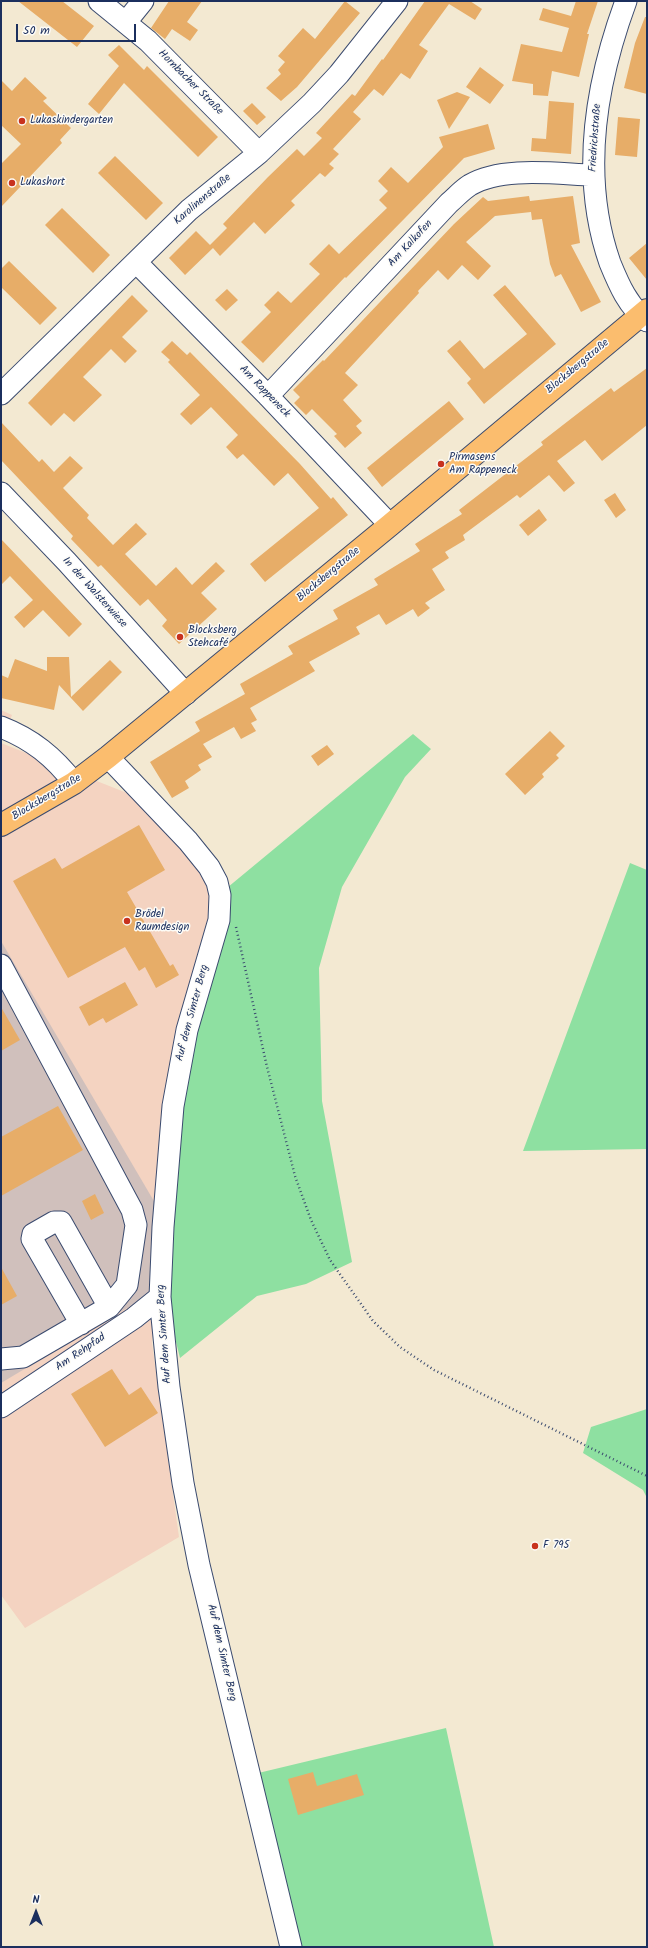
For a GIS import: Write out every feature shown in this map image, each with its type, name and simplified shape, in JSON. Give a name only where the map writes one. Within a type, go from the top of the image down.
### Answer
[{"type":"main road","name":"Blocksbergstraße","points":[[1,825],[74,783],[108,757],[645,315]]},
{"type":"street","name":"Hornbacher Straße","points":[[99,1],[126,22],[183,76],[259,153]]},
{"type":"street","points":[[126,22],[142,1]]},
{"type":"street","name":"Karolinenstraße","points":[[1,394],[189,210],[259,153],[339,74],[397,1]]},
{"type":"street","name":"Friedrichstraße","points":[[626,1],[607,62],[598,100],[594,130],[593,175],[605,246],[617,281],[627,300],[645,315]]},
{"type":"street","name":"Am Kalkofen","points":[[268,396],[449,203],[471,184],[506,174],[593,175]]},
{"type":"street","name":"Am Rappeneck","points":[[136,262],[268,396],[390,525]]},
{"type":"street","name":"In der Walsterwiese","points":[[1,493],[67,562],[186,694]]},
{"type":"street","points":[[1,727],[24,738],[47,753],[59,764],[74,783]]},
{"type":"street","name":"Auf dem Simter Berg","points":[[108,757],[188,841],[205,861],[217,882],[220,895],[219,920],[187,1030],[173,1106],[165,1204],[160,1298],[169,1387],[188,1506],[201,1572],[291,1947]]},
{"type":"street","points":[[1,965],[132,1210],[136,1225],[127,1286],[108,1307],[23,1357],[1,1359]]},
{"type":"street","points":[[81,1324],[32,1239],[33,1234],[54,1222],[60,1222],[108,1307]]},
{"type":"street","name":"Am Rehpfad","points":[[1,1407],[134,1318],[160,1298]]},
{"type":"path","points":[[235,924],[267,1067],[295,1176],[311,1220],[330,1260],[373,1321],[400,1347],[434,1370],[647,1476]]},
{"type":"shaded area","points":[[1,710],[12,715],[1,743]]},
{"type":"shaded area","points":[[1,743],[132,795],[194,861],[216,897],[158,1208],[152,1343],[179,1537],[25,1628],[1,1595]]},
{"type":"shaded area","points":[[1,941],[158,1208],[154,1292],[1,1383]]},
{"type":"green space","points":[[413,734],[431,749],[405,777],[342,887],[319,968],[322,1101],[352,1262],[306,1284],[257,1296],[180,1358],[170,1318],[177,1150],[216,897]]},
{"type":"green space","points":[[630,863],[647,870],[647,1149],[523,1151]]},
{"type":"green space","points":[[647,1409],[647,1498],[643,1490],[583,1453],[591,1427]]},
{"type":"green space","points":[[446,1728],[494,1947],[291,1947],[250,1775]]},
{"type":"building","points":[[18,1],[62,1],[94,26],[77,47]]},
{"type":"building","points":[[169,1],[202,1],[187,22],[198,30],[190,41],[172,29],[165,39],[151,28]]},
{"type":"building","points":[[345,1],[360,13],[297,87],[281,101],[266,88],[281,74],[278,70],[285,62],[278,56],[303,28],[315,39]]},
{"type":"building","points":[[425,1],[470,1],[482,9],[475,20],[449,4],[419,45],[428,51],[410,79],[401,73],[383,96],[374,89],[353,112],[361,119],[333,149],[339,154],[329,164],[334,168],[325,177],[320,173],[291,201],[295,205],[265,234],[254,222],[220,256],[213,248],[185,275],[169,258],[196,231],[210,245],[227,228],[223,224],[297,149],[304,156],[322,138],[316,133],[352,94],[355,96]]},
{"type":"building","points":[[576,1],[598,1],[587,34],[589,34],[579,77],[552,71],[548,96],[533,95],[533,84],[512,81],[521,44],[562,52],[569,28],[539,20],[543,8],[571,16]]},
{"type":"building","points":[[645,17],[647,17],[647,94],[624,88],[635,43]]},
{"type":"building","points":[[119,45],[144,70],[147,66],[218,137],[198,157],[124,83],[99,114],[88,104],[119,66],[108,55]]},
{"type":"building","points":[[480,67],[504,85],[490,104],[466,87]]},
{"type":"building","name":"Lukaskindergarten","points":[[25,77],[47,98],[43,101],[71,128],[60,140],[62,143],[1,207],[1,164],[21,144],[1,125],[1,80],[12,91]]},
{"type":"building","points":[[457,92],[470,97],[449,129],[437,100]]},
{"type":"building","points":[[549,101],[574,103],[571,154],[531,151],[532,138],[546,139]]},
{"type":"building","points":[[252,103],[266,117],[257,125],[243,111]]},
{"type":"building","points":[[618,117],[640,119],[637,157],[615,155]]},
{"type":"building","points":[[488,124],[495,149],[464,158],[346,278],[345,277],[263,363],[241,342],[271,312],[264,305],[278,291],[291,303],[320,274],[309,264],[329,244],[339,254],[387,208],[379,200],[388,191],[378,181],[391,167],[408,183],[443,147],[439,137]]},
{"type":"building","points":[[115,156],[163,203],[146,220],[98,173]]},
{"type":"building","points":[[529,196],[530,201],[573,196],[580,243],[571,245],[601,302],[581,312],[561,274],[555,277],[550,264],[542,219],[532,220],[531,212],[495,216],[466,242],[491,266],[478,280],[462,265],[448,280],[438,270],[418,291],[419,293],[345,373],[358,385],[343,400],[362,421],[356,426],[362,433],[345,448],[334,436],[337,434],[312,409],[306,415],[294,403],[300,397],[293,390],[323,360],[324,361],[454,224],[483,197],[488,201]]},
{"type":"building","points":[[62,208],[110,255],[93,273],[45,225]]},
{"type":"building","points":[[647,243],[647,280],[629,258]]},
{"type":"building","points":[[9,261],[57,308],[40,325],[1,287],[1,269]]},
{"type":"building","points":[[505,285],[556,344],[484,404],[467,383],[471,379],[447,351],[460,340],[484,369],[527,334],[493,295]]},
{"type":"building","points":[[227,289],[238,300],[226,311],[215,300]]},
{"type":"building","points":[[132,295],[148,311],[122,337],[137,351],[125,363],[111,349],[83,377],[102,395],[74,422],[64,413],[51,426],[28,403]]},
{"type":"building","points":[[172,341],[187,355],[190,352],[300,464],[331,499],[333,497],[348,515],[265,582],[250,564],[319,508],[288,473],[274,486],[243,454],[237,459],[226,447],[238,435],[211,407],[191,425],[180,414],[200,395],[168,362],[170,360],[161,352]]},
{"type":"building","points":[[647,368],[647,425],[602,461],[585,440],[557,461],[575,483],[564,492],[549,475],[520,498],[517,495],[463,535],[465,540],[445,552],[449,558],[432,569],[445,590],[425,603],[430,608],[418,617],[413,609],[386,625],[379,614],[356,627],[360,634],[309,662],[315,671],[250,708],[257,720],[251,723],[256,731],[241,739],[234,727],[203,744],[212,757],[198,765],[201,770],[185,781],[189,788],[172,798],[150,762],[200,731],[195,722],[245,694],[240,684],[293,654],[288,646],[338,619],[333,610],[378,585],[374,579],[420,551],[415,544],[462,514],[459,510],[543,445],[541,442],[611,388],[614,392]]},
{"type":"building","points":[[449,401],[464,419],[382,487],[367,468]]},
{"type":"building","points":[[1,422],[39,462],[42,459],[54,472],[70,456],[83,468],[63,488],[89,515],[87,518],[113,545],[136,523],[147,534],[125,554],[156,586],[176,567],[192,585],[216,562],[225,571],[201,593],[217,609],[179,644],[162,626],[167,620],[148,599],[140,606],[101,565],[98,567],[71,539],[73,536],[1,460]]},
{"type":"building","points":[[615,493],[626,510],[616,518],[604,500]]},
{"type":"building","points":[[539,509],[547,520],[528,536],[519,525]]},
{"type":"building","points":[[1,539],[82,624],[69,637],[43,610],[24,628],[14,617],[33,600],[10,576],[1,585]]},
{"type":"building","points":[[47,657],[69,657],[71,697],[110,660],[122,672],[83,711],[59,685],[54,710],[1,698],[1,675],[8,678],[15,659],[47,671]]},
{"type":"building","points":[[550,731],[565,746],[556,755],[559,758],[542,774],[544,777],[525,795],[505,774]]},
{"type":"building","points":[[327,745],[334,754],[318,766],[311,756]]},
{"type":"building","points":[[139,825],[165,870],[127,892],[170,966],[173,964],[179,975],[156,988],[145,967],[139,971],[125,947],[68,978],[13,881],[55,858],[62,869]]},
{"type":"building","points":[[125,982],[138,1005],[106,1023],[103,1018],[89,1026],[79,1007]]},
{"type":"building","points":[[1,1007],[20,1040],[1,1051]]},
{"type":"building","points":[[58,1106],[83,1150],[1,1196],[1,1137]]},
{"type":"building","points":[[95,1194],[104,1213],[91,1220],[82,1201]]},
{"type":"building","points":[[1,1267],[17,1296],[1,1305]]},
{"type":"building","points":[[112,1369],[129,1395],[141,1387],[158,1413],[105,1447],[71,1394]]},
{"type":"building","points":[[313,1772],[317,1786],[357,1774],[364,1795],[298,1815],[288,1779]]},
{"type":"place","name":"Lukaskindergarten","points":[[22,121]]},
{"type":"place","name":"Lukashort","points":[[12,183]]},
{"type":"place","name":"Pirmasens Am Rappeneck","points":[[441,464]]},
{"type":"place","name":"Blocksberg Stehcafé","points":[[180,637]]},
{"type":"place","name":"Brödel Raumdesign","points":[[127,921]]},
{"type":"place","name":"F 795","points":[[535,1546]]}]
